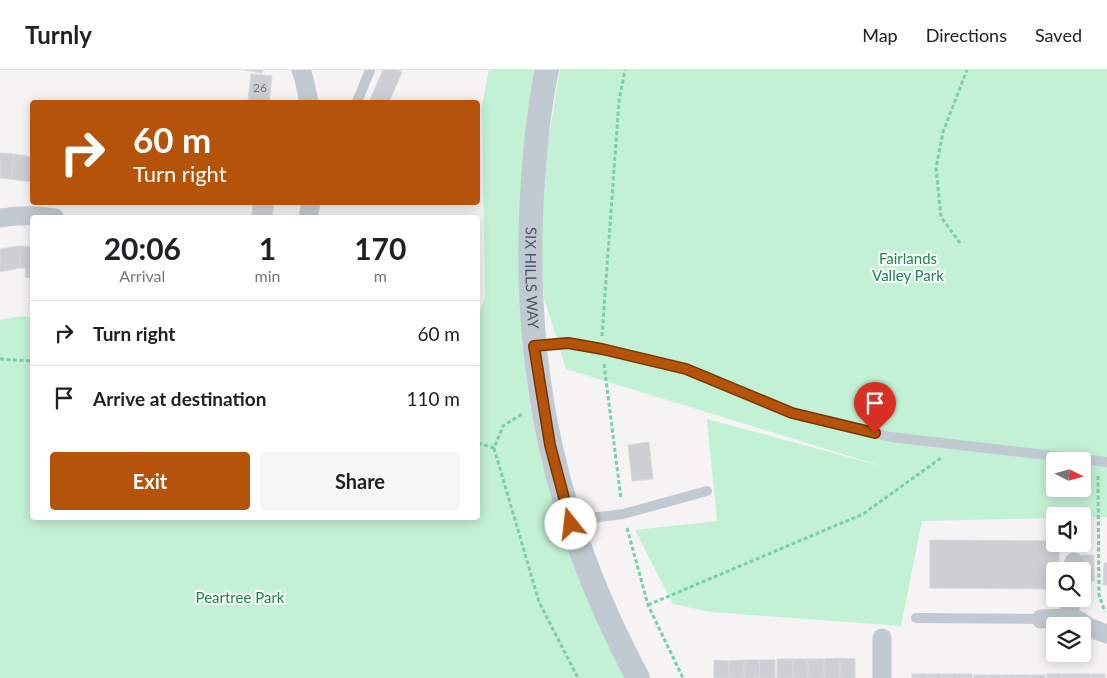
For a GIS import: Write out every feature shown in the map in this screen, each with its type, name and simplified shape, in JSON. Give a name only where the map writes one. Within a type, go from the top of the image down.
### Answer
[{"type":"street","points":[[301,70],[309,100]]},
{"type":"street","name":"SIX HILLS WAY","points":[[547,70],[538,124],[530,235],[530,294],[541,401],[550,445],[571,524],[590,577],[638,678]]},
{"type":"street","points":[[0,218],[30,215]]},
{"type":"street","points":[[1041,619],[1046,619]]},
{"type":"street","points":[[1091,628],[1107,634]]},
{"type":"street","points":[[882,638],[882,678]]},
{"type":"lane","points":[[358,100],[370,70]]},
{"type":"lane","points":[[534,346],[561,343],[602,349],[686,369],[792,413],[891,437],[1102,461]]},
{"type":"lane","points":[[571,524],[591,518],[623,514],[708,491]]},
{"type":"lane","points":[[916,618],[1041,619]]},
{"type":"path","points":[[625,70],[619,101],[602,349],[623,514],[648,605],[683,678]]},
{"type":"path","points":[[960,244],[941,218],[936,168],[943,132],[968,70]]},
{"type":"path","points":[[0,359],[30,361]]},
{"type":"path","points":[[541,401],[504,426],[494,448],[539,602],[578,678]]},
{"type":"path","points":[[480,444],[494,448]]},
{"type":"path","points":[[648,605],[863,514],[958,446]]},
{"type":"path","points":[[1102,461],[1099,595],[1107,619]]},
{"type":"green space","name":"Peartree Park","points":[[489,70],[537,70],[520,272],[522,332],[527,384],[536,435],[564,536],[582,585],[626,678],[0,678],[0,320],[22,316],[30,317],[30,520],[480,520],[480,310],[485,297],[482,105]]},
{"type":"green space","name":"Fairlands Valley Park","points":[[560,70],[1107,70],[1107,517],[1091,517],[1091,507],[1046,507],[1046,518],[922,521],[901,626],[711,612],[673,604],[635,530],[717,521],[707,419],[885,467],[566,369],[544,298],[540,236],[544,166]]},
{"type":"building","points":[[245,70],[263,70],[262,73]]},
{"type":"building","points":[[383,70],[402,72],[390,100],[370,100]]},
{"type":"building","points":[[251,74],[272,76],[269,100],[248,100]]},
{"type":"building","points":[[0,153],[14,154],[11,179],[0,178]]},
{"type":"building","points":[[14,154],[30,157],[30,182],[11,179]]},
{"type":"building","points":[[253,205],[274,205],[272,215],[252,215]]},
{"type":"building","points":[[19,246],[30,247],[30,278],[25,277],[26,268],[20,268]]},
{"type":"building","points":[[19,246],[20,268],[0,272],[0,249]]},
{"type":"building","points":[[649,442],[653,479],[632,481],[628,445]]},
{"type":"building","points":[[930,540],[1046,541],[1046,552],[1059,552],[1059,562],[1046,562],[1046,589],[930,588]]},
{"type":"building","points":[[1082,555],[1094,555],[1094,581],[1091,581],[1091,562],[1082,562]]},
{"type":"building","points":[[1104,563],[1107,563],[1107,585],[1103,585]]},
{"type":"building","points":[[840,658],[840,678],[824,678],[824,659]]},
{"type":"building","points":[[840,658],[855,659],[855,678],[840,678]]},
{"type":"building","points":[[777,659],[793,659],[793,678],[777,678]]},
{"type":"building","points":[[793,659],[808,659],[808,678],[793,678]]},
{"type":"building","points":[[808,659],[824,659],[824,678],[808,678]]},
{"type":"building","points":[[714,660],[729,661],[729,678],[714,678]]},
{"type":"building","points":[[744,660],[760,660],[759,678],[744,678]]},
{"type":"building","points":[[744,660],[744,678],[729,678],[729,661]]},
{"type":"building","points":[[760,660],[775,660],[775,678],[759,678]]},
{"type":"building","points":[[912,674],[927,674],[927,678],[912,678]]},
{"type":"building","points":[[927,674],[942,674],[942,678],[927,678]]},
{"type":"building","points":[[942,674],[957,674],[957,678],[942,678]]},
{"type":"building","points":[[957,674],[972,674],[972,678],[957,678]]},
{"type":"building","points":[[1047,674],[1062,674],[1062,678],[1047,678]]},
{"type":"building","points":[[1062,674],[1076,674],[1076,678],[1062,678]]},
{"type":"building","points":[[1076,674],[1091,674],[1091,678],[1076,678]]},
{"type":"building","points":[[1091,674],[1105,674],[1105,678],[1091,678]]},
{"type":"building","points":[[974,675],[988,675],[988,678],[974,678]]},
{"type":"building","points":[[988,675],[1002,675],[1002,678],[988,678]]},
{"type":"building","points":[[1002,675],[1016,675],[1016,678],[1002,678]]},
{"type":"building","points":[[1016,675],[1031,675],[1031,678],[1016,678]]},
{"type":"building","points":[[1031,675],[1045,675],[1045,678],[1031,678]]},
{"type":"route","points":[[571,524],[550,445],[541,401],[534,346],[568,343],[686,369],[792,413],[875,433]]}]
